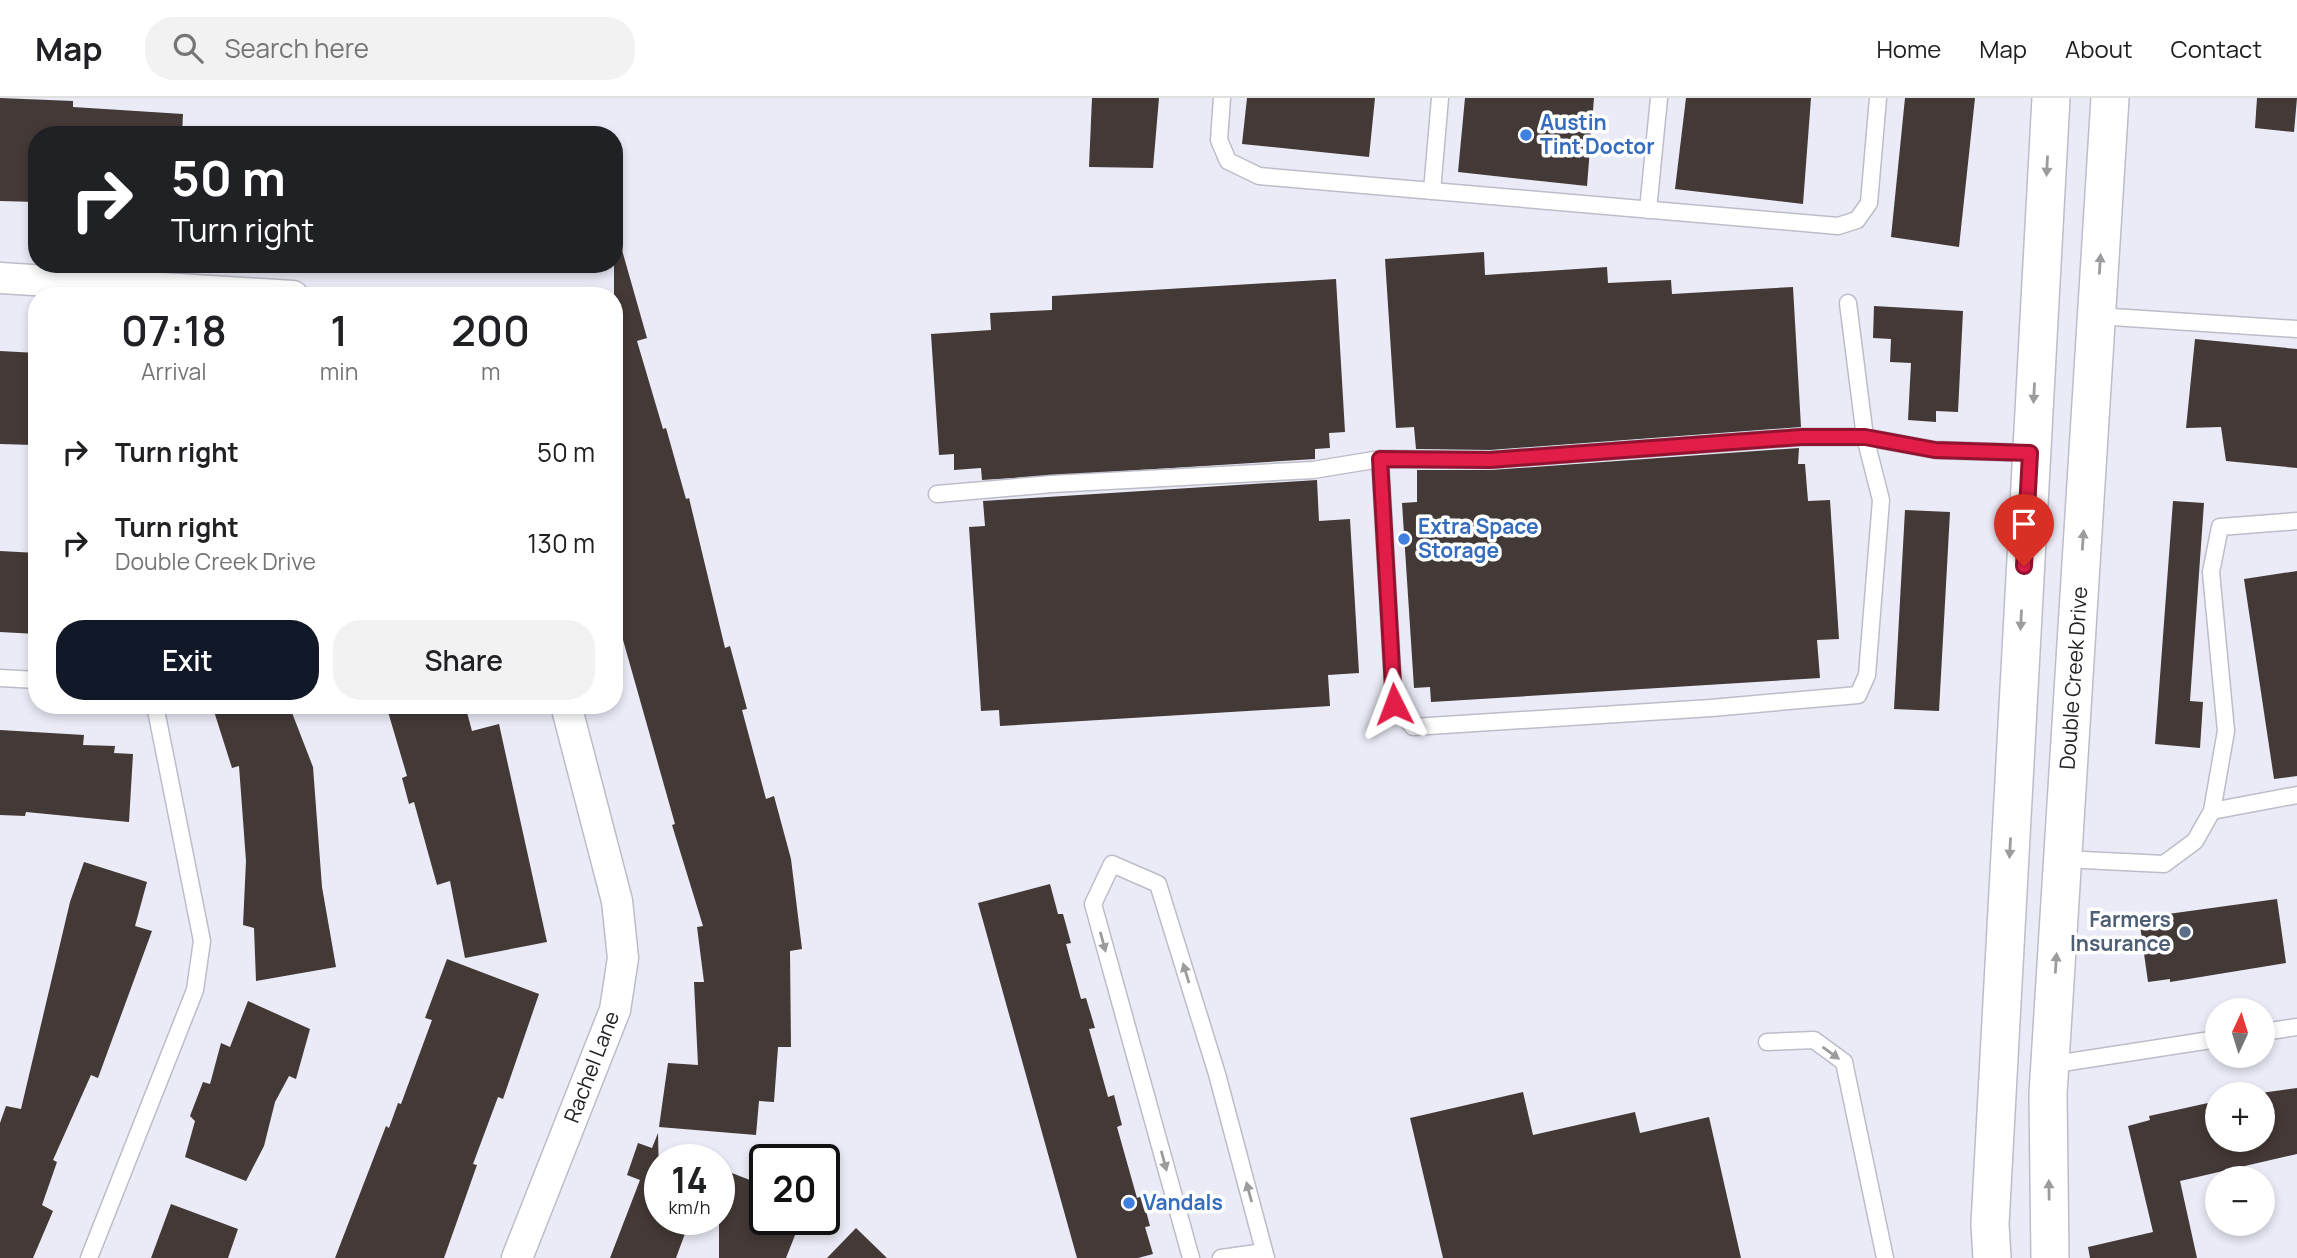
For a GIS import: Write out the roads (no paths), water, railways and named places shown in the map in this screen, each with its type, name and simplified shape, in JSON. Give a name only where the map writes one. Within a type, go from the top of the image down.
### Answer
[{"type":"street","points":[[1992,1258],[1990,1224],[2051,98]]},
{"type":"street","name":"Double Creek Drive","points":[[2050,1258],[2049,1065],[2110,98]]},
{"type":"street","points":[[0,278],[146,287]]},
{"type":"street","name":"Rachel Lane","points":[[517,1258],[615,1010],[623,958],[617,901],[568,714]]},
{"type":"lane","points":[[1222,98],[1219,140],[1228,161],[1259,176],[1838,226],[1857,220],[1868,203],[1878,98]]},
{"type":"lane","points":[[1432,191],[1440,98]]},
{"type":"lane","points":[[1648,210],[1659,98]]},
{"type":"lane","points":[[1380,459],[1394,704],[1413,726],[1711,708],[1858,695],[1867,675],[1881,500],[1865,437],[1848,303]]},
{"type":"lane","points":[[2097,316],[2297,329]]},
{"type":"lane","points":[[937,494],[1052,484],[1313,470],[1380,459],[1490,460],[1801,437],[1865,437],[1935,450],[2030,453]]},
{"type":"lane","points":[[2063,859],[2164,864],[2195,841],[2212,811],[2226,731],[2211,572],[2220,527],[2297,521]]},
{"type":"lane","points":[[0,678],[28,680]]},
{"type":"lane","points":[[89,1258],[195,990],[202,941],[157,714]]},
{"type":"lane","points":[[2212,811],[2297,795]]},
{"type":"lane","points":[[1191,1258],[1093,904],[1112,864],[1158,884],[1217,1074],[1265,1255],[1221,1258]]},
{"type":"lane","points":[[2275,1030],[2297,1027]]},
{"type":"lane","points":[[1767,1042],[1814,1040],[1844,1062],[1885,1258]]},
{"type":"lane","points":[[2049,1065],[2205,1041]]},
{"type":"place","name":"Austin Tint Doctor","points":[[1526,135]]},
{"type":"place","name":"Extra Space Storage","points":[[1404,539]]},
{"type":"place","name":"Farmers Insurance","points":[[2185,932]]},
{"type":"place","name":"Vandals","points":[[1129,1203]]}]
